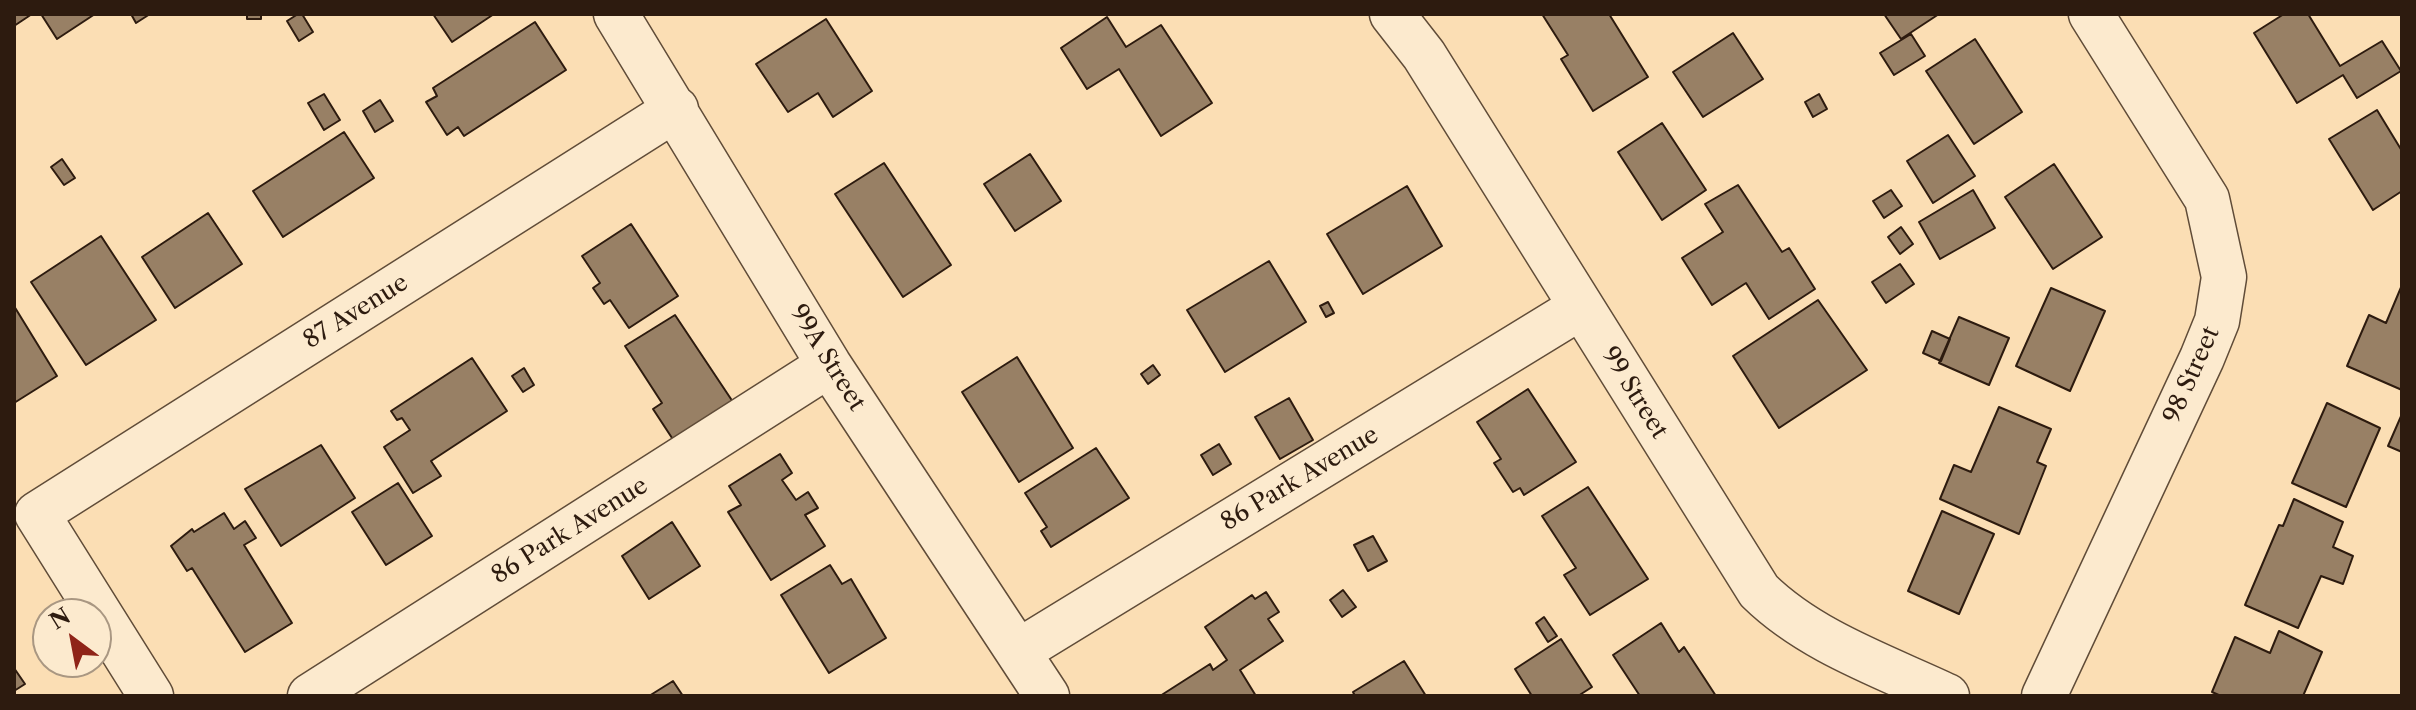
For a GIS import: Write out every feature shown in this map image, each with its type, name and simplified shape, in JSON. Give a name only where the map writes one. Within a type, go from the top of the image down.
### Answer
[{"type":"street","name":"99A Street","points":[[616,14],[829,365],[1047,696]]},
{"type":"street","name":"99 Street","points":[[1392,14],[1424,55],[1759,591],[1783,614],[1809,630],[1947,696]]},
{"type":"street","name":"98 Street","points":[[2044,696],[2202,358],[2217,321],[2224,277],[2207,199],[2091,14]]},
{"type":"street","name":"87 Avenue","points":[[151,696],[37,514],[676,109]]},
{"type":"street","name":"86 Park Avenue","points":[[1019,651],[1581,307]]},
{"type":"street","name":"86 Park Avenue","points":[[310,696],[829,365]]},
{"type":"building","points":[[14,14],[32,14],[14,26]]},
{"type":"building","points":[[41,14],[95,14],[57,39]]},
{"type":"building","points":[[131,14],[150,14],[136,23]]},
{"type":"building","points":[[247,14],[261,14],[261,19],[247,19]]},
{"type":"building","points":[[302,14],[313,32],[299,41],[287,21]]},
{"type":"building","points":[[433,14],[494,14],[452,42]]},
{"type":"building","points":[[1542,14],[1609,14],[1648,77],[1593,111],[1561,59],[1568,55]]},
{"type":"building","points":[[1884,14],[1939,14],[1901,39]]},
{"type":"building","points":[[2284,14],[2308,14],[2340,66],[2382,41],[2401,71],[2357,98],[2343,75],[2297,103],[2254,33]]},
{"type":"building","points":[[1107,17],[1126,47],[1161,25],[1212,103],[1161,136],[1119,69],[1087,89],[1061,48]]},
{"type":"building","points":[[826,19],[872,91],[833,117],[818,93],[788,112],[756,64]]},
{"type":"building","points":[[535,22],[566,70],[464,136],[458,127],[447,135],[426,102],[437,96],[433,88]]},
{"type":"building","points":[[1733,33],[1763,79],[1703,117],[1673,72]]},
{"type":"building","points":[[1911,34],[1925,56],[1894,75],[1880,53]]},
{"type":"building","points":[[1975,39],[2022,112],[1974,144],[1926,71]]},
{"type":"building","points":[[324,94],[340,120],[324,130],[308,103]]},
{"type":"building","points":[[1819,94],[1827,109],[1813,117],[1805,102]]},
{"type":"building","points":[[380,100],[393,121],[375,132],[363,111]]},
{"type":"building","points":[[2377,110],[2402,151],[2402,191],[2373,210],[2329,139]]},
{"type":"building","points":[[1662,123],[1706,190],[1662,220],[1618,152]]},
{"type":"building","points":[[344,132],[374,178],[283,237],[253,191]]},
{"type":"building","points":[[1948,135],[1975,176],[1933,203],[1907,161]]},
{"type":"building","points":[[1030,154],[1061,201],[1015,231],[984,184]]},
{"type":"building","points":[[62,159],[75,178],[64,185],[51,167]]},
{"type":"building","points":[[884,163],[951,265],[903,297],[835,194]]},
{"type":"building","points":[[2054,164],[2102,237],[2053,269],[2005,197]]},
{"type":"building","points":[[1738,185],[1782,252],[1789,248],[1815,289],[1769,319],[1746,283],[1712,305],[1682,258],[1723,232],[1705,204]]},
{"type":"building","points":[[1407,186],[1442,246],[1363,294],[1327,234]]},
{"type":"building","points":[[1891,190],[1902,206],[1884,218],[1873,201]]},
{"type":"building","points":[[1973,190],[1995,228],[1940,259],[1919,222]]},
{"type":"building","points":[[208,213],[242,264],[175,308],[142,257]]},
{"type":"building","points":[[631,224],[678,296],[629,328],[610,300],[604,304],[593,288],[600,283],[582,256]]},
{"type":"building","points":[[1901,227],[1913,244],[1900,254],[1888,237]]},
{"type":"building","points":[[101,236],[156,320],[86,365],[31,282]]},
{"type":"building","points":[[1269,261],[1306,322],[1225,372],[1187,310]]},
{"type":"building","points":[[1900,264],[1914,284],[1886,303],[1872,282]]},
{"type":"building","points":[[2402,285],[2402,390],[2347,366],[2369,315],[2386,323]]},
{"type":"building","points":[[2051,288],[2105,311],[2070,391],[2016,366]]},
{"type":"building","points":[[1818,300],[1867,370],[1779,428],[1733,356]]},
{"type":"building","points":[[1328,302],[1334,313],[1326,317],[1320,306]]},
{"type":"building","points":[[14,306],[57,376],[14,403]]},
{"type":"building","points":[[675,315],[733,402],[674,441],[653,409],[662,403],[625,346]]},
{"type":"building","points":[[1959,317],[2009,338],[1989,385],[1939,363]]},
{"type":"building","points":[[1932,331],[1950,339],[1941,361],[1923,353]]},
{"type":"building","points":[[1017,357],[1073,448],[1019,482],[962,392]]},
{"type":"building","points":[[472,358],[507,411],[431,461],[441,476],[413,493],[384,447],[410,430],[402,418],[397,420],[391,411]]},
{"type":"building","points":[[1153,365],[1160,375],[1148,384],[1141,374]]},
{"type":"building","points":[[524,368],[534,385],[523,392],[512,376]]},
{"type":"building","points":[[1528,389],[1576,462],[1524,495],[1520,488],[1513,492],[1494,463],[1501,459],[1477,422]]},
{"type":"building","points":[[1289,398],[1313,440],[1280,459],[1255,417]]},
{"type":"building","points":[[2327,403],[2380,428],[2346,507],[2292,483]]},
{"type":"building","points":[[1999,407],[2051,429],[2037,462],[2046,466],[2019,534],[1940,499],[1954,465],[1971,472]]},
{"type":"building","points":[[2402,414],[2402,452],[2388,446]]},
{"type":"building","points":[[1219,444],[1231,464],[1213,475],[1201,455]]},
{"type":"building","points":[[321,445],[355,498],[281,546],[245,489]]},
{"type":"building","points":[[1096,448],[1129,498],[1051,547],[1041,531],[1047,527],[1025,493]]},
{"type":"building","points":[[780,454],[792,473],[782,480],[796,500],[808,492],[818,508],[805,515],[825,546],[771,580],[728,512],[741,505],[729,486]]},
{"type":"building","points":[[398,483],[432,536],[386,565],[352,512]]},
{"type":"building","points":[[1588,487],[1648,579],[1590,615],[1564,575],[1576,568],[1542,516]]},
{"type":"building","points":[[2294,499],[2343,522],[2333,547],[2353,556],[2343,584],[2321,576],[2298,628],[2245,605],[2279,525],[2283,526]]},
{"type":"building","points":[[1942,511],[1994,534],[1959,614],[1908,591]]},
{"type":"building","points":[[224,513],[234,529],[245,521],[256,538],[244,545],[292,623],[245,652],[192,568],[187,571],[171,546],[192,529],[194,532]]},
{"type":"building","points":[[672,522],[700,566],[649,599],[622,556]]},
{"type":"building","points":[[1373,536],[1387,561],[1368,571],[1354,545]]},
{"type":"building","points":[[830,565],[842,584],[851,579],[886,638],[829,673],[781,595]]},
{"type":"building","points":[[1343,590],[1356,607],[1342,617],[1330,600]]},
{"type":"building","points":[[1266,592],[1279,612],[1268,619],[1283,641],[1240,670],[1256,696],[1160,696],[1210,664],[1213,670],[1227,660],[1205,627],[1252,595],[1255,599]]},
{"type":"building","points":[[1544,617],[1557,636],[1548,642],[1536,623]]},
{"type":"building","points":[[1661,623],[1679,652],[1684,647],[1716,696],[1640,696],[1613,655]]},
{"type":"building","points":[[2279,631],[2322,652],[2303,696],[2221,696],[2212,692],[2235,637],[2270,653]]},
{"type":"building","points":[[1561,639],[1592,687],[1578,696],[1532,696],[1515,669]]},
{"type":"building","points":[[1404,661],[1426,696],[1355,696],[1353,692]]},
{"type":"building","points":[[14,668],[25,684],[14,691]]},
{"type":"building","points":[[673,681],[683,696],[649,696]]}]
